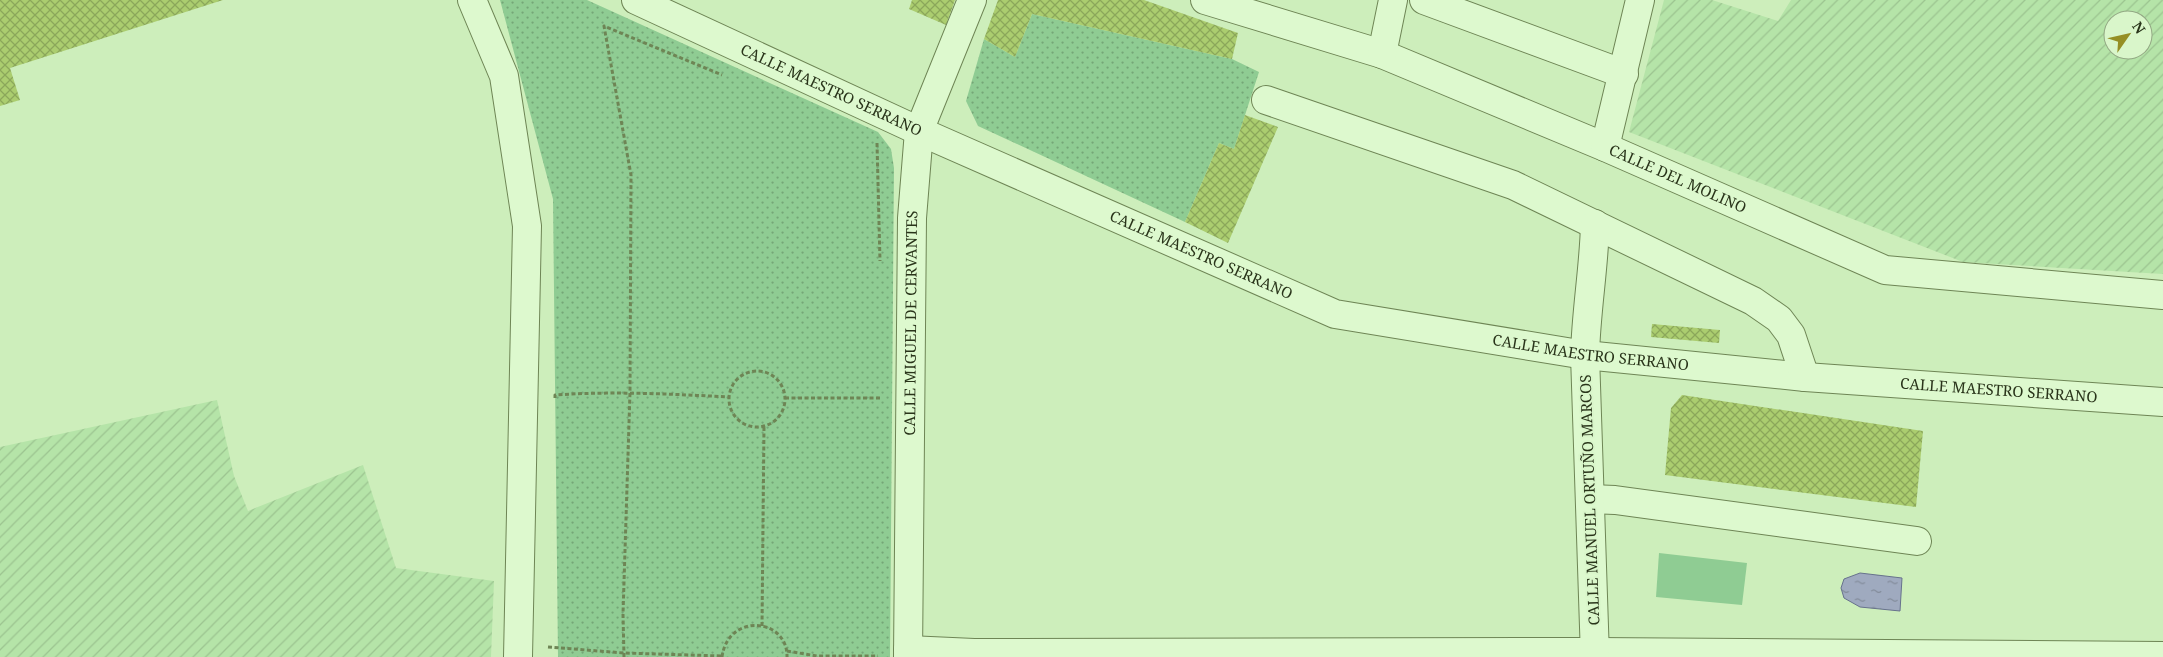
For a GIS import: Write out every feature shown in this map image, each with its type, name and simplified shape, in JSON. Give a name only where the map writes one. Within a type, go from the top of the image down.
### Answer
[{"type":"street","points":[[472,0],[504,76],[527,226],[518,657]]},
{"type":"street","name":"CALLE MAESTRO SERRANO","points":[[636,0],[919,131],[1335,314],[1585,355],[1805,377],[2163,402]]},
{"type":"street","name":"CALLE MIGUEL DE CERVANTES","points":[[908,654],[912,218],[919,131],[972,0]]},
{"type":"street","name":"CALLE DEL MOLINO","points":[[1205,0],[1382,54],[1605,147],[1885,270],[2163,295]]},
{"type":"street","points":[[1382,54],[1393,0]]},
{"type":"street","points":[[1424,0],[1624,74]]},
{"type":"street","points":[[1605,147],[1624,74],[1640,0]]},
{"type":"street","points":[[1266,100],[1513,185],[1753,301],[1780,319],[1790,335],[1805,377]]},
{"type":"street","name":"CALLE MANUEL ORTUÑO MARCOS","points":[[1595,224],[1594,262],[1586,321],[1585,355],[1595,655]]},
{"type":"street","points":[[1590,499],[1615,500],[1917,541]]},
{"type":"street","points":[[908,654],[2163,656]]},
{"type":"path","points":[[624,655],[623,614],[630,392],[631,176],[604,26],[731,79]]},
{"type":"path","points":[[877,140],[880,264]]},
{"type":"path","points":[[755,371],[764,372],[776,378],[782,386],[785,398],[780,414],[773,421],[764,426],[751,426],[742,422],[734,415],[729,397],[731,387],[737,379],[744,374],[755,371]]},
{"type":"path","points":[[883,388],[883,407]]},
{"type":"path","points":[[555,405],[555,395],[630,392],[729,397]]},
{"type":"path","points":[[785,398],[883,398]]},
{"type":"path","points":[[762,626],[764,426]]},
{"type":"path","points":[[548,647],[624,655],[722,656],[730,635],[750,625],[762,626],[775,632],[782,640],[787,651],[787,657]]},
{"type":"path","points":[[548,657],[549,638]]},
{"type":"path","points":[[787,651],[817,656],[880,657],[880,647]]},
{"type":"green space","points":[[500,0],[587,0],[878,132],[891,149],[894,168],[890,657],[558,657],[553,199]]},
{"type":"green space","points":[[1664,0],[1712,0],[1778,21],[1791,0],[2163,0],[2163,274],[1963,262],[1629,132]]},
{"type":"green space","points":[[1032,14],[1232,59],[1259,72],[1234,149],[1219,143],[1185,222],[978,126],[966,101],[984,39],[1015,57]]},
{"type":"green space","points":[[217,400],[234,476],[248,511],[363,465],[396,568],[494,581],[491,657],[0,657],[0,447]]},
{"type":"green space","points":[[1659,553],[1747,563],[1742,605],[1656,597]]},
{"type":"water","points":[[1860,573],[1902,578],[1900,611],[1860,607],[1844,598],[1841,588],[1844,579]]},
{"type":"building","points":[[0,0],[223,0],[10,68],[20,100],[0,106]]},
{"type":"building","points":[[912,0],[955,0],[946,25],[909,9]]},
{"type":"building","points":[[998,0],[1144,0],[1238,33],[1232,59],[1032,14],[1015,57],[984,39]]},
{"type":"building","points":[[1245,115],[1278,127],[1228,243],[1185,222],[1219,143],[1234,149]]},
{"type":"building","points":[[1652,324],[1720,330],[1719,343],[1651,337]]},
{"type":"building","points":[[1682,395],[1923,431],[1916,507],[1665,475],[1671,408]]}]
